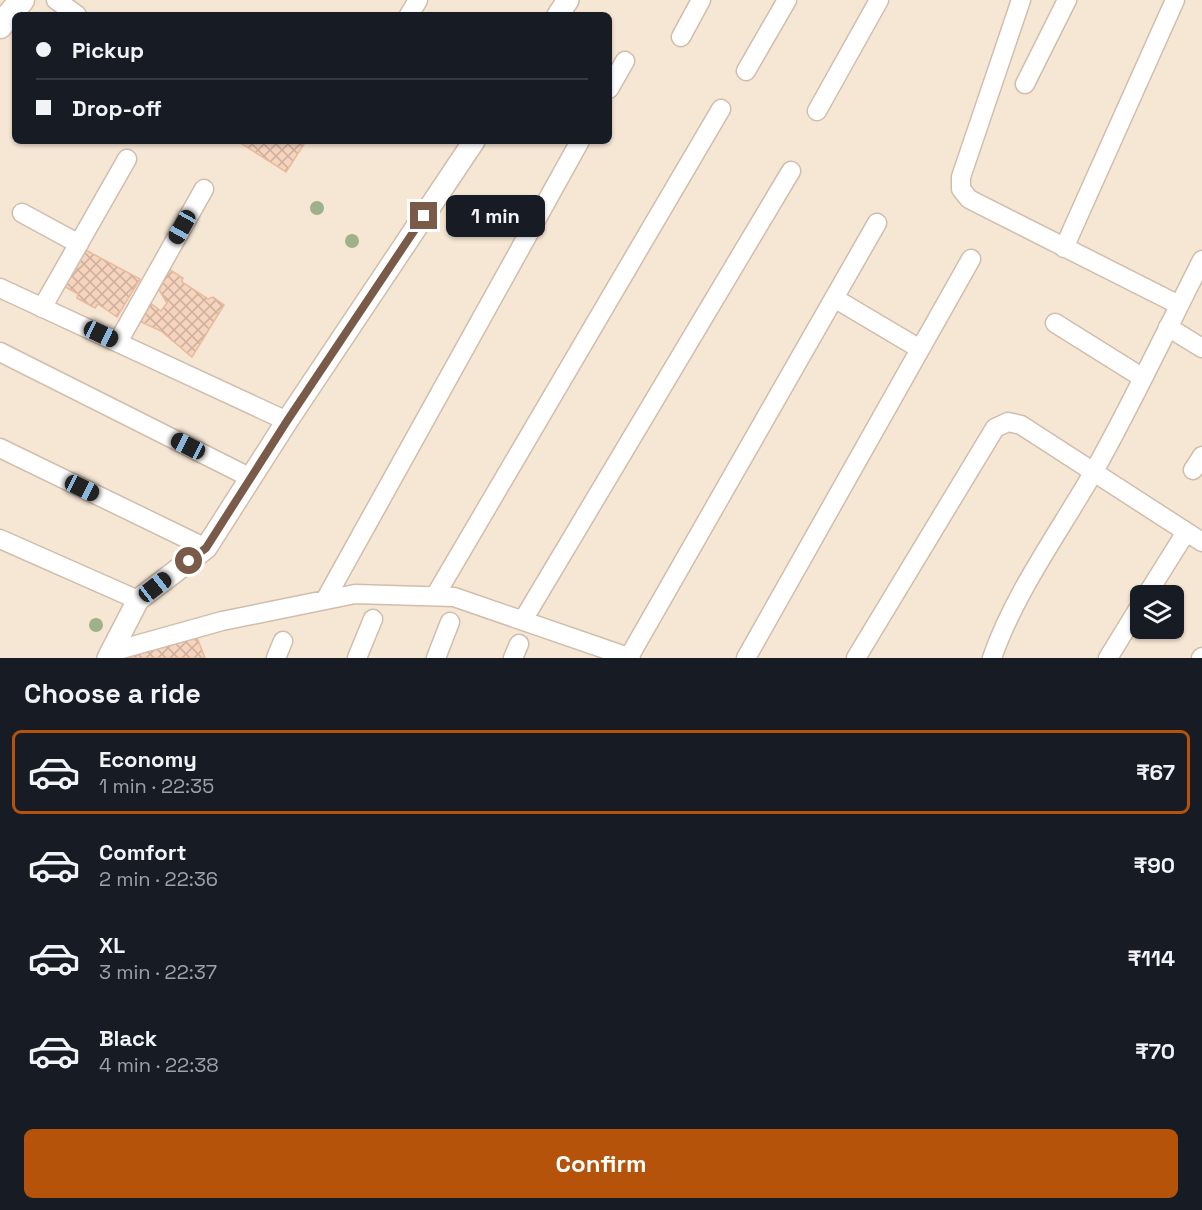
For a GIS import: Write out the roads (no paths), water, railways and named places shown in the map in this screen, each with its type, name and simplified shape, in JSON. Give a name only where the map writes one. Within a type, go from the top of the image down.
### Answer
[{"type":"main road","points":[[0,26],[22,0]]},
{"type":"street","points":[[57,0],[73,12]]},
{"type":"street","points":[[681,37],[701,0]]},
{"type":"street","points":[[746,70],[787,0]]},
{"type":"street","points":[[817,111],[879,0]]},
{"type":"street","points":[[1021,0],[961,177],[962,189],[969,199],[1179,305]]},
{"type":"street","points":[[1025,84],[1067,0]]},
{"type":"street","points":[[1064,248],[1175,0]]},
{"type":"street","points":[[612,84],[625,61]]},
{"type":"street","points":[[435,596],[721,109]]},
{"type":"street","points":[[110,655],[138,600],[206,548],[287,421],[472,144]]},
{"type":"street","points":[[325,600],[578,144]]},
{"type":"street","points":[[42,308],[127,159]]},
{"type":"street","points":[[523,620],[790,171]]},
{"type":"street","points":[[118,342],[204,189]]},
{"type":"street","points":[[21,213],[79,244]]},
{"type":"street","points":[[110,655],[222,621],[355,594],[454,597],[630,658],[877,223]]},
{"type":"street","points":[[746,658],[971,259]]},
{"type":"street","points":[[992,658],[1000,634],[1093,471],[1202,260]]},
{"type":"street","points":[[0,288],[287,421]]},
{"type":"street","points":[[834,298],[920,349]]},
{"type":"street","points":[[1055,323],[1143,378]]},
{"type":"street","points":[[1168,327],[1202,348]]},
{"type":"street","points":[[0,352],[251,478]]},
{"type":"street","points":[[856,658],[995,428],[1008,422],[1021,425],[1202,542]]},
{"type":"street","points":[[0,448],[206,548]]},
{"type":"street","points":[[1153,585],[1186,532]]},
{"type":"street","points":[[0,539],[138,600]]},
{"type":"street","points":[[357,658],[373,619]]},
{"type":"street","points":[[436,658],[450,622]]},
{"type":"street","points":[[1108,658],[1130,622]]}]
